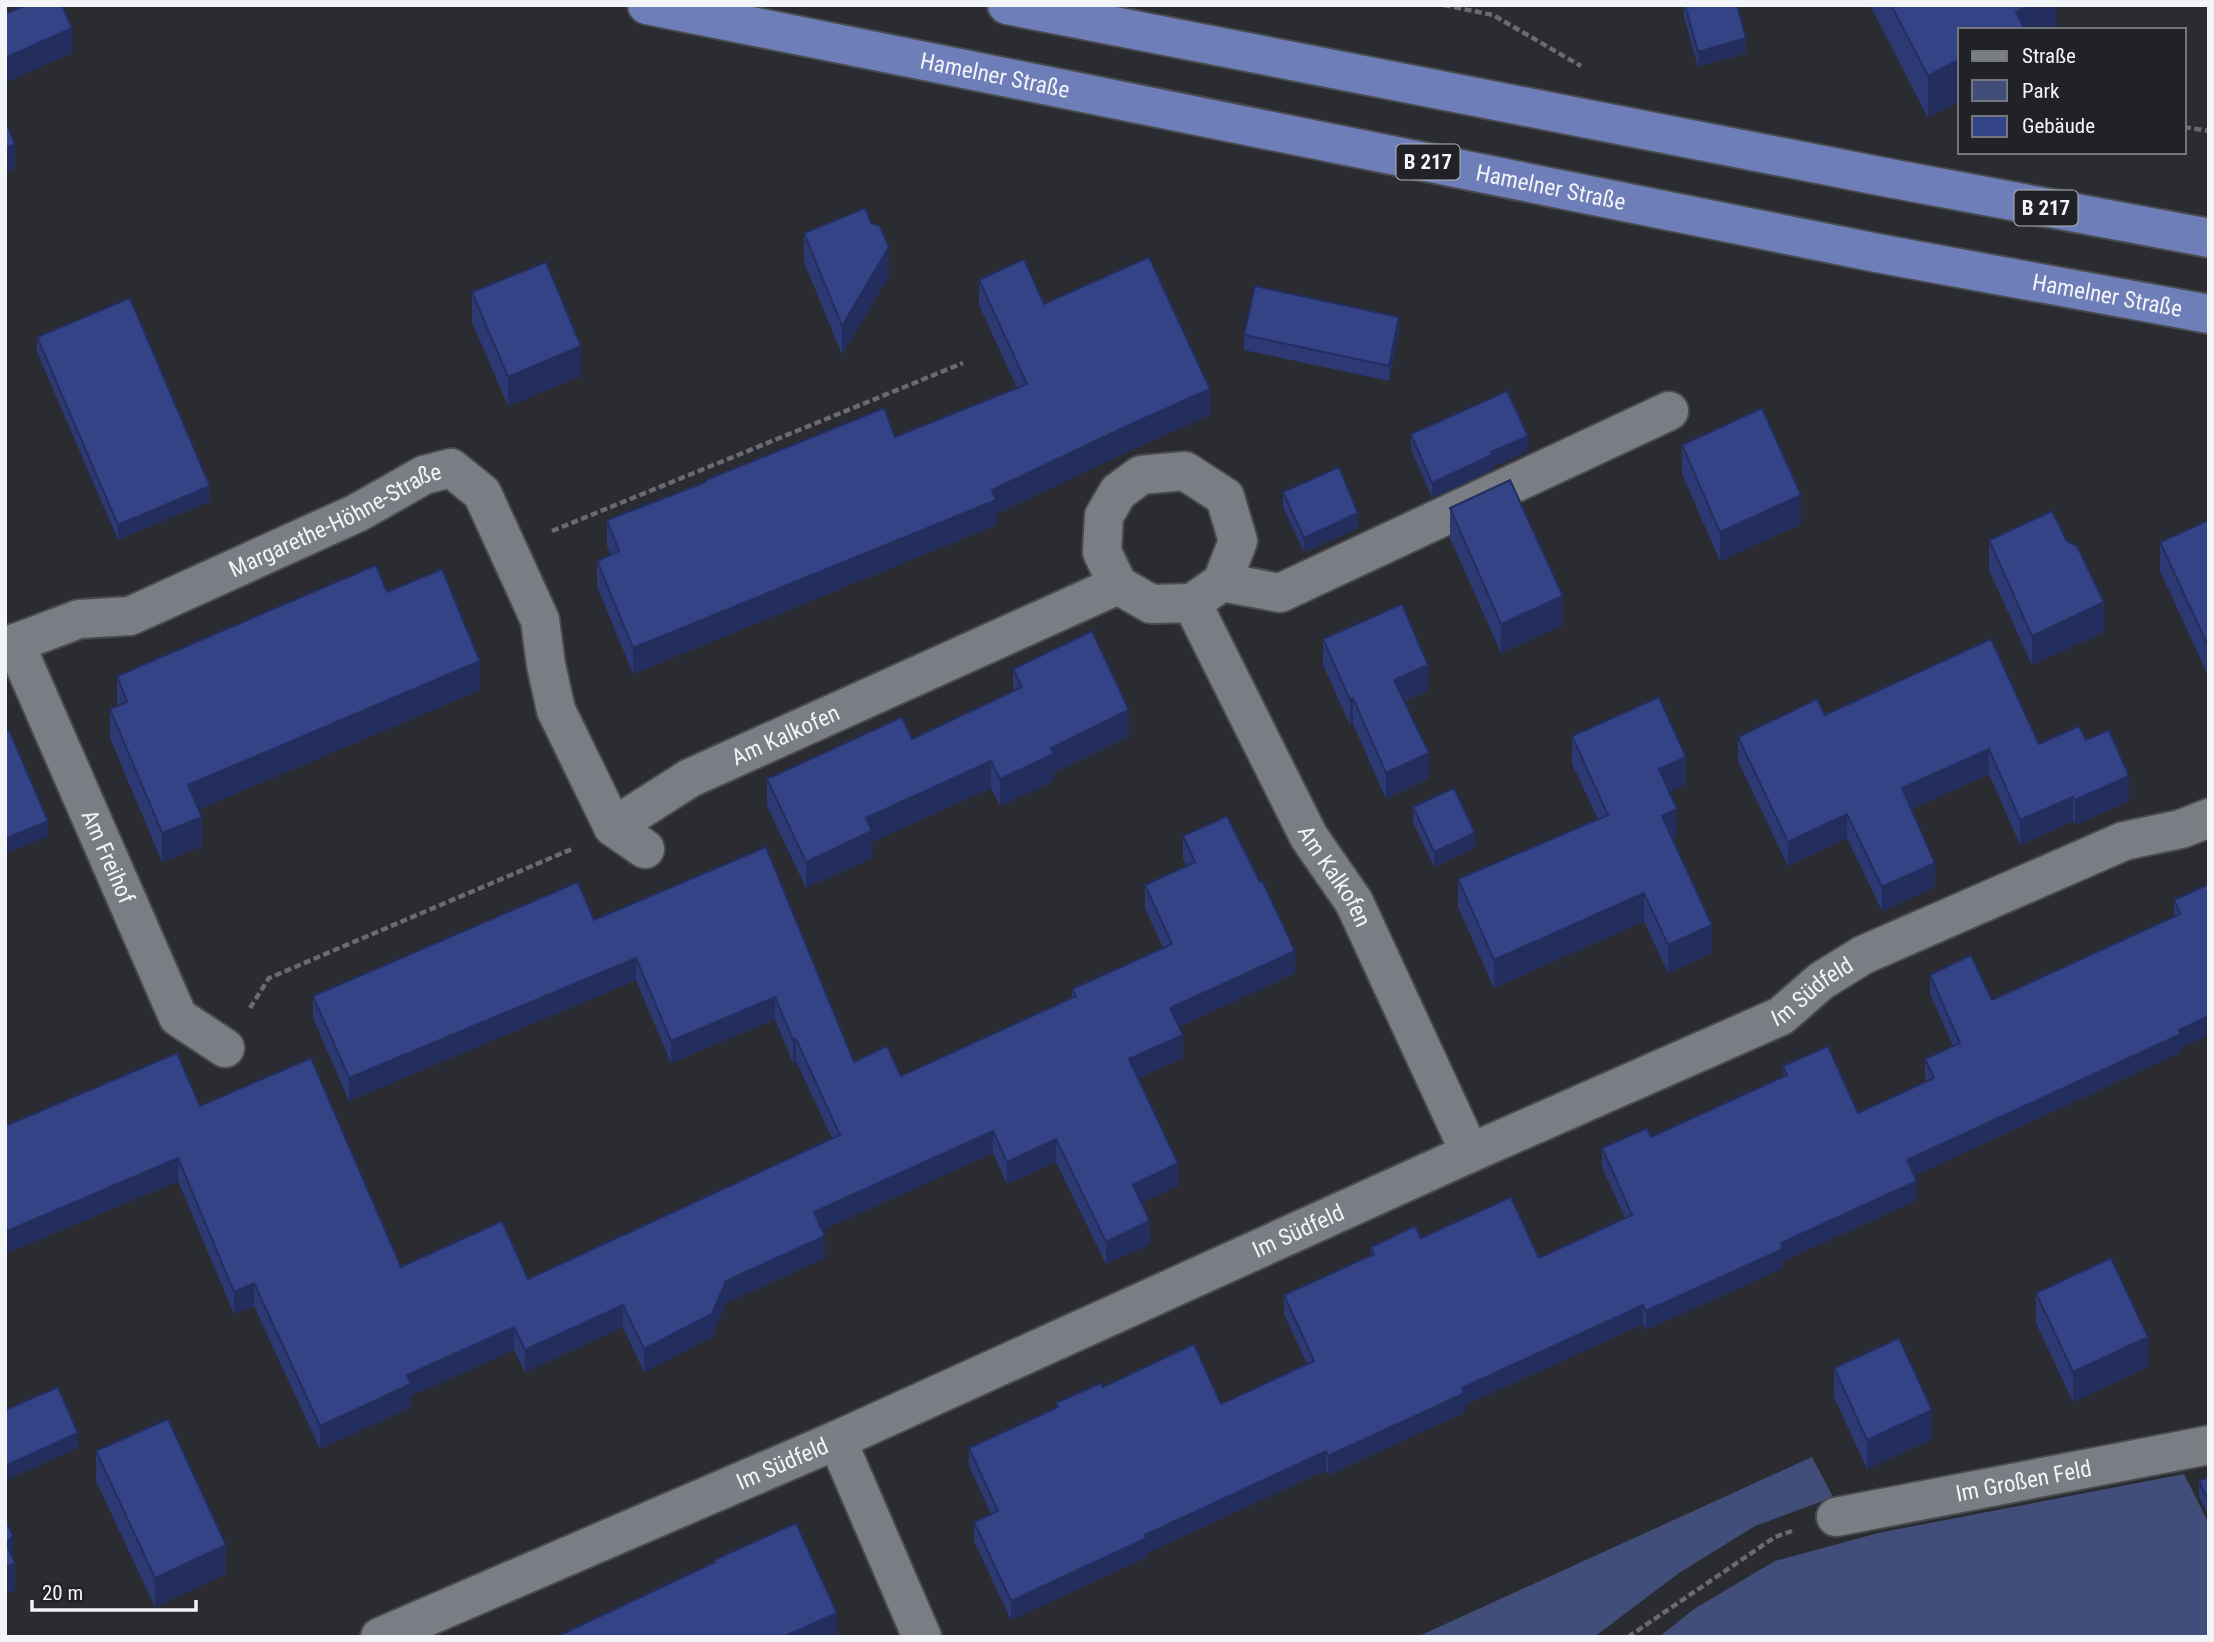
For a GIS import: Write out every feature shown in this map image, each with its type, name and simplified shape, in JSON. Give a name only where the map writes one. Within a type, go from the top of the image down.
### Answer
[{"type":"highway","name":"Hamelner Straße","points":[[648,5],[1863,250],[2209,314]]},
{"type":"highway","name":"B 217","points":[[1007,5],[2209,239]]},
{"type":"street","points":[[1207,593],[1238,541],[1225,497],[1185,471],[1141,475],[1118,492],[1104,516],[1102,552],[1118,585],[1151,604],[1207,593],[1280,593],[1669,411]]},
{"type":"street","name":"Margarethe-Höhne-Straße","points":[[10,645],[79,619],[130,616],[357,513],[424,475],[451,468],[482,493],[540,620],[556,710],[613,827],[645,849]]},
{"type":"street","name":"Am Kalkofen","points":[[613,827],[690,778],[1118,585]]},
{"type":"street","name":"Am Kalkofen","points":[[1207,593],[1309,837],[1354,902],[1470,1153]]},
{"type":"street","name":"Am Freihof","points":[[10,645],[178,1017],[225,1048]]},
{"type":"street","name":"Im Südfeld","points":[[380,1637],[837,1440],[1470,1153],[1781,1016],[1821,981],[1863,955],[2124,841],[2181,829],[2209,818]]},
{"type":"street","points":[[837,1440],[922,1637]]},
{"type":"street","name":"Im Großen Feld","points":[[1836,1517],[2209,1445]]},
{"type":"path","points":[[2186,127],[2209,131]]},
{"type":"path","points":[[508,550],[963,363]]},
{"type":"path","points":[[225,1048],[269,978],[576,848],[613,827]]},
{"type":"path","points":[[1628,1637],[1775,1537],[1836,1517]]},
{"type":"green space","points":[[1812,1457],[1833,1497],[1755,1526],[1679,1573],[1594,1637],[1417,1637]]},
{"type":"green space","points":[[2184,1474],[2209,1524],[2209,1637],[1659,1637],[1694,1609],[1775,1561],[1878,1533]]},
{"type":"building","points":[[27,5],[62,5],[72,28],[5,58],[5,14]]},
{"type":"building","points":[[1685,5],[1737,5],[1746,38],[1698,52]]},
{"type":"building","points":[[1891,5],[2030,5],[2016,12],[2024,27],[2022,28],[1958,28],[1958,60],[1928,76]]},
{"type":"building","points":[[5,120],[15,144],[5,148]]},
{"type":"building","points":[[865,208],[871,223],[880,226],[889,247],[842,326],[804,233]]},
{"type":"building","points":[[1149,257],[1210,389],[992,490],[996,500],[633,648],[597,561],[619,551],[607,520],[884,408],[895,437],[1027,384],[979,280],[1024,259],[1044,304]]},
{"type":"building","points":[[546,262],[581,346],[508,377],[472,292]]},
{"type":"building","points":[[1255,286],[1399,317],[1389,366],[1244,335]]},
{"type":"building","points":[[130,298],[210,486],[118,525],[37,337]]},
{"type":"building","points":[[1507,391],[1528,436],[1432,483],[1411,434]]},
{"type":"building","points":[[1762,408],[1801,495],[1720,532],[1682,445]]},
{"type":"building","points":[[1339,467],[1358,513],[1304,538],[1283,492]]},
{"type":"building","points":[[1510,480],[1563,596],[1501,624],[1450,508]]},
{"type":"building","points":[[2052,511],[2067,541],[2077,546],[2104,602],[2032,636],[1989,540]]},
{"type":"building","points":[[2209,520],[2209,645],[2208,646],[2160,542]]},
{"type":"building","points":[[376,565],[387,592],[442,569],[480,661],[188,785],[202,817],[162,833],[110,709],[127,702],[117,676]]},
{"type":"building","points":[[1402,604],[1428,665],[1394,680],[1429,753],[1386,773],[1323,639]]},
{"type":"building","points":[[1092,631],[1129,710],[1051,748],[1054,754],[1000,779],[991,761],[866,818],[872,831],[806,862],[767,779],[902,717],[912,739],[1022,687],[1013,669]]},
{"type":"building","points":[[1991,639],[2039,744],[2079,726],[2086,740],[2109,730],[2129,776],[2020,820],[1989,749],[1902,788],[1935,863],[1882,887],[1847,814],[1788,842],[1738,737],[1817,699],[1825,715]]},
{"type":"building","points":[[1659,697],[1686,757],[1659,769],[1677,809],[1662,816],[1712,925],[1668,945],[1644,893],[1494,960],[1458,879],[1608,815],[1572,736]]},
{"type":"building","points":[[9,730],[48,821],[5,839],[5,732]]},
{"type":"building","points":[[1454,788],[1475,833],[1434,852],[1413,807]]},
{"type":"building","points":[[1227,816],[1260,882],[1262,880],[1295,951],[1170,1008],[1183,1035],[1129,1059],[1178,1163],[1133,1185],[1150,1221],[1106,1242],[1056,1139],[1007,1162],[993,1131],[814,1212],[825,1236],[726,1281],[712,1314],[644,1349],[623,1305],[525,1350],[514,1327],[407,1375],[411,1384],[320,1426],[254,1283],[234,1292],[178,1158],[5,1232],[5,1126],[177,1053],[200,1106],[311,1058],[401,1267],[502,1221],[528,1279],[840,1135],[775,997],[671,1041],[636,958],[349,1078],[313,996],[578,882],[594,920],[766,847],[854,1062],[887,1046],[901,1076],[1076,996],[1072,989],[1172,944],[1145,885],[1195,862],[1183,836]]},
{"type":"building","points":[[2209,884],[2209,1016],[2179,1030],[2181,1034],[1907,1160],[1917,1181],[1781,1243],[1783,1249],[1646,1311],[1643,1305],[1462,1388],[1465,1393],[1328,1456],[1326,1451],[1011,1601],[974,1522],[998,1511],[969,1448],[1058,1407],[1056,1403],[1101,1383],[1103,1387],[1194,1344],[1221,1404],[1314,1361],[1284,1295],[1374,1254],[1371,1247],[1415,1226],[1421,1238],[1511,1197],[1539,1258],[1632,1215],[1602,1148],[1647,1128],[1651,1137],[1787,1075],[1783,1066],[1828,1046],[1858,1113],[1934,1078],[1925,1059],[1960,1043],[1930,975],[1971,955],[1992,1000],[2180,914],[2174,900]]},
{"type":"building","points":[[2111,1258],[2148,1337],[2073,1372],[2036,1293]]},
{"type":"building","points":[[1899,1338],[1932,1410],[1867,1440],[1834,1368]]},
{"type":"building","points":[[58,1387],[78,1433],[5,1466],[5,1410]]},
{"type":"building","points":[[168,1419],[226,1545],[155,1578],[96,1451]]},
{"type":"building","points":[[2209,1476],[2209,1502],[2199,1481]]},
{"type":"building","points":[[5,1519],[13,1536],[6,1543],[15,1563],[5,1568]]},
{"type":"building","points":[[796,1523],[837,1613],[783,1637],[556,1637],[715,1562],[714,1560]]}]
